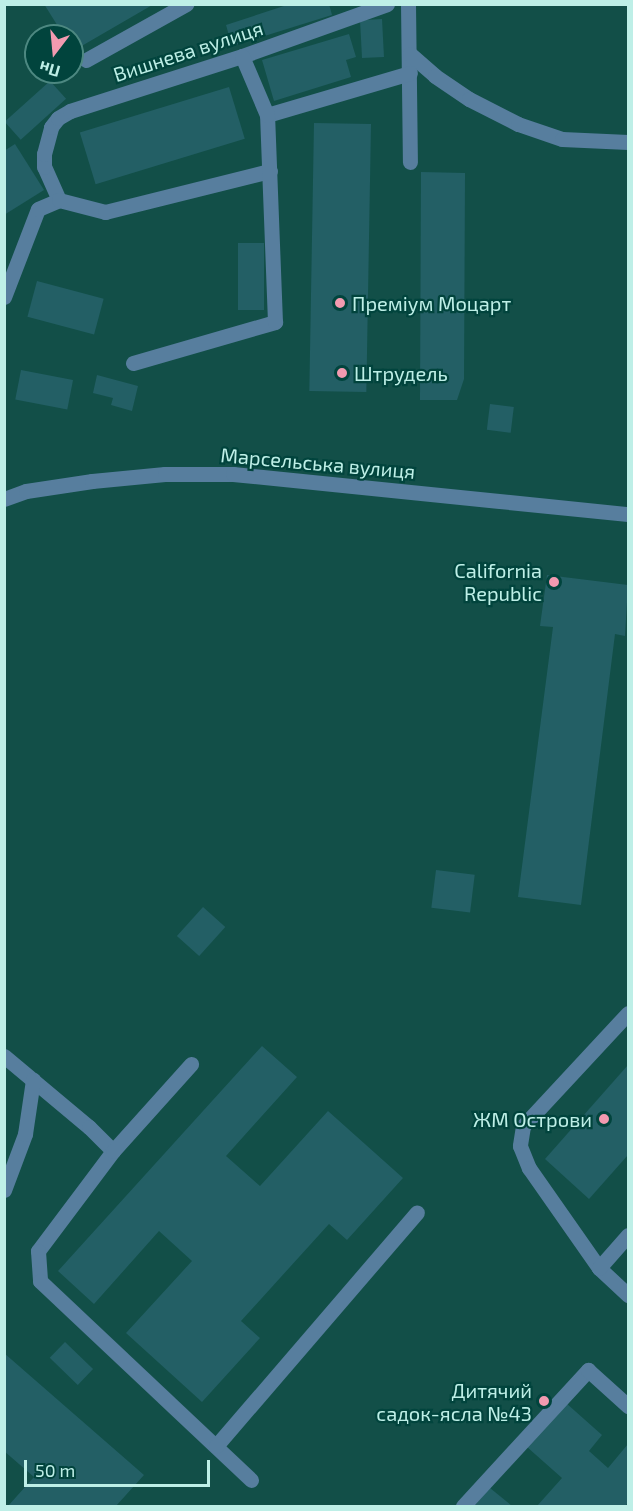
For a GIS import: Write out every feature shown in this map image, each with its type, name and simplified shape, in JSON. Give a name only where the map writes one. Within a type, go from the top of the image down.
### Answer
[{"type":"street","points":[[86,60],[186,4]]},
{"type":"street","name":"Вишнева вулиця","points":[[59,200],[44,167],[44,154],[51,128],[58,118],[70,111],[242,56],[387,4]]},
{"type":"street","points":[[408,4],[410,162]]},
{"type":"street","points":[[410,54],[435,76],[469,99],[518,124],[562,139],[628,142]]},
{"type":"street","points":[[133,363],[275,322],[267,115],[242,56]]},
{"type":"street","points":[[267,115],[410,73]]},
{"type":"street","points":[[4,297],[38,209],[59,200],[105,212],[270,171]]},
{"type":"street","name":"Марсельська вулиця","points":[[4,499],[26,491],[92,481],[165,474],[233,474],[628,514]]},
{"type":"street","points":[[628,1013],[523,1126],[520,1146],[529,1168],[599,1268],[628,1295]]},
{"type":"street","points":[[4,1056],[113,1151]]},
{"type":"street","points":[[191,1064],[113,1151],[38,1251],[40,1281],[251,1480]]},
{"type":"street","points":[[4,1191],[25,1134],[33,1080]]},
{"type":"street","points":[[216,1446],[417,1212]]},
{"type":"street","points":[[599,1268],[628,1236]]},
{"type":"street","points":[[463,1506],[588,1370],[628,1406]]},
{"type":"building","points":[[44,4],[154,4],[84,45],[84,24],[56,24]]},
{"type":"building","points":[[290,4],[329,4],[332,15],[232,46],[226,25]]},
{"type":"building","points":[[382,19],[384,57],[362,58],[360,20]]},
{"type":"building","points":[[349,34],[356,57],[346,60],[351,77],[274,101],[262,60]]},
{"type":"building","points":[[47,84],[53,84],[66,99],[21,140],[5,122]]},
{"type":"building","points":[[229,87],[245,139],[96,184],[80,133]]},
{"type":"building","name":"Преміум Моцарт","points":[[314,123],[371,124],[366,392],[309,391]]},
{"type":"building","points":[[15,144],[44,190],[4,215],[4,151]]},
{"type":"building","points":[[421,172],[465,173],[464,379],[457,400],[420,400]]},
{"type":"building","points":[[238,243],[264,243],[264,310],[238,310]]},
{"type":"building","points":[[37,281],[104,299],[94,335],[27,317]]},
{"type":"building","points":[[21,370],[73,380],[67,410],[15,399]]},
{"type":"building","points":[[97,375],[138,386],[132,411],[111,405],[113,398],[93,393]]},
{"type":"building","points":[[490,404],[514,407],[511,433],[487,430]]},
{"type":"building","points":[[547,575],[628,585],[625,636],[615,634],[581,905],[518,897],[553,627],[540,626]]},
{"type":"building","points":[[436,870],[475,875],[470,912],[431,908]]},
{"type":"building","points":[[203,907],[225,927],[199,956],[177,936]]},
{"type":"building","points":[[262,1046],[297,1077],[226,1156],[260,1186],[328,1111],[403,1178],[347,1240],[329,1224],[241,1321],[260,1338],[202,1402],[126,1333],[192,1261],[159,1231],[94,1304],[58,1271]]},
{"type":"building","name":"ЖМ Острови","points":[[628,1065],[628,1155],[589,1199],[545,1159]]},
{"type":"building","points":[[65,1342],[93,1369],[78,1385],[50,1358]]},
{"type":"building","points":[[4,1353],[144,1475],[116,1506],[8,1506],[34,1477],[4,1451]]},
{"type":"building","points":[[566,1403],[602,1435],[589,1451],[608,1468],[628,1444],[628,1503],[625,1506],[537,1506],[562,1478],[527,1447]]},
{"type":"building","points":[[490,1488],[512,1506],[474,1506]]},
{"type":"place","name":"Преміум Моцарт","points":[[340,303]]},
{"type":"place","name":"Штрудель","points":[[342,373]]},
{"type":"place","name":"California Republic","points":[[554,582]]},
{"type":"place","name":"ЖМ Острови","points":[[604,1119]]},
{"type":"place","name":"Дитячий садок-ясла №43","points":[[544,1401]]}]
